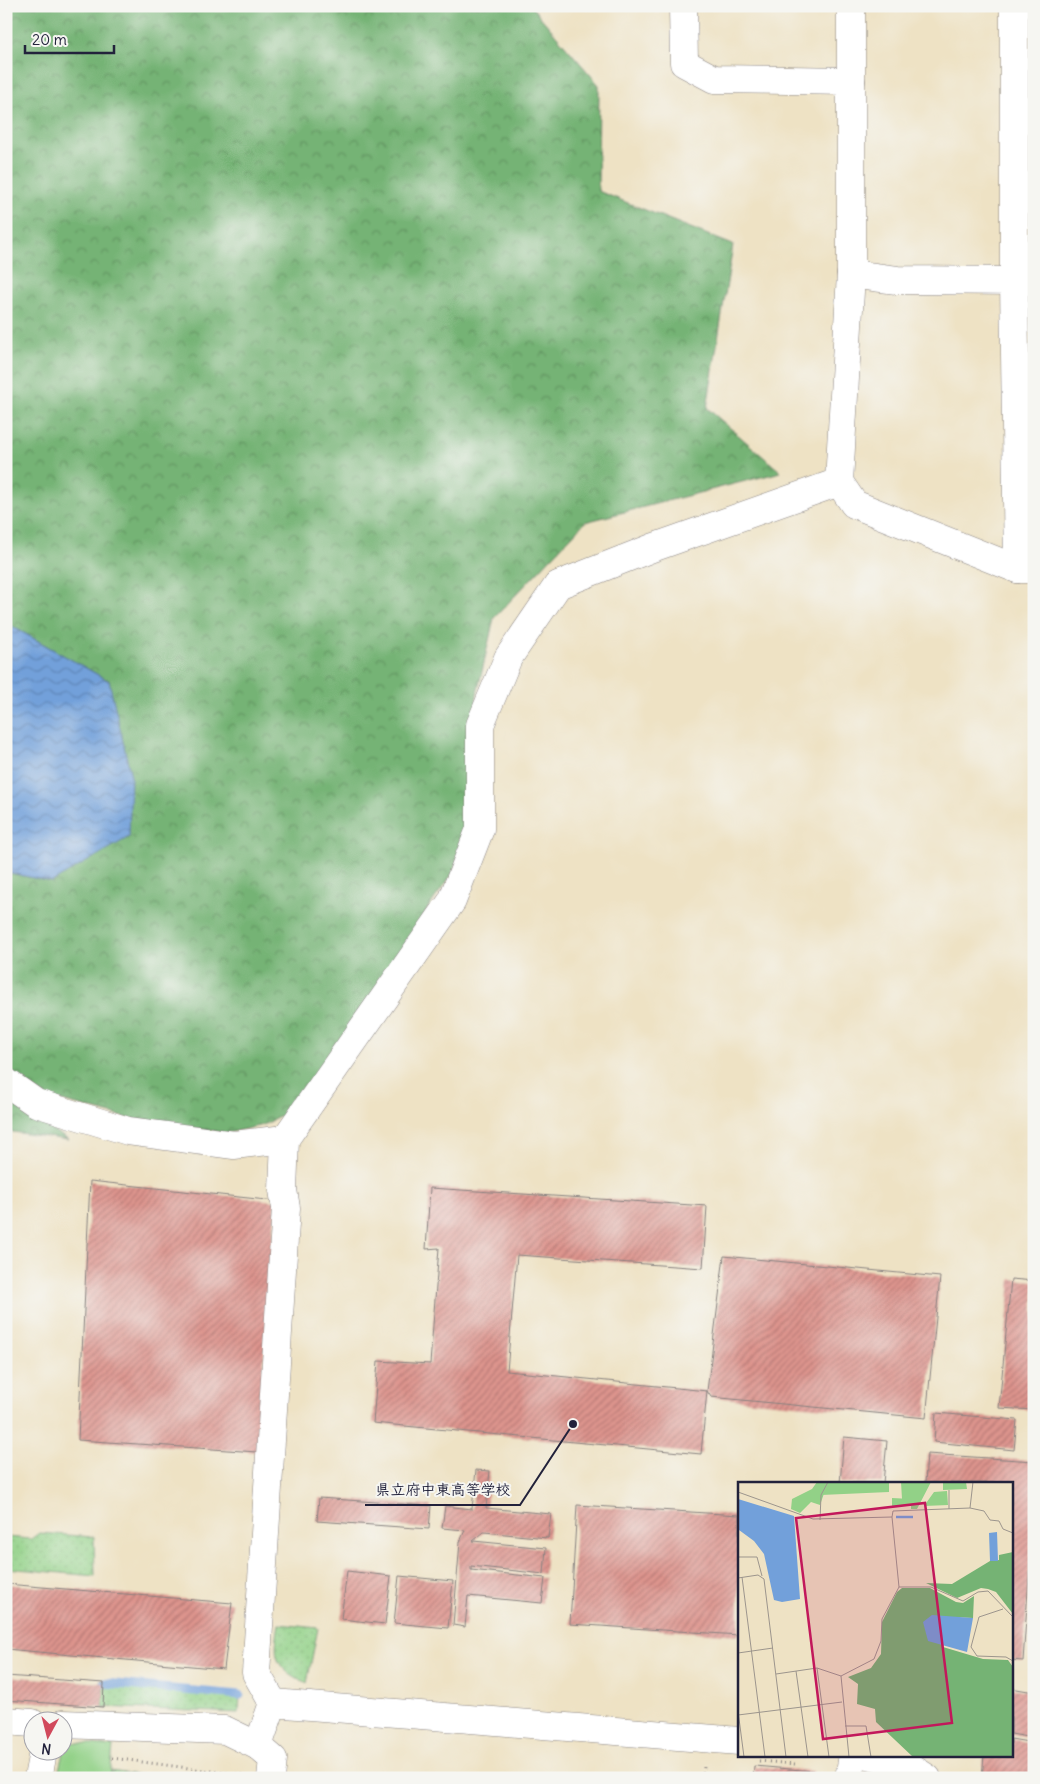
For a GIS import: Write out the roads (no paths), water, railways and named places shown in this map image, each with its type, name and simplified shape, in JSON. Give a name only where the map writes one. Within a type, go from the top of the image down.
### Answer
[{"type":"street","points":[[683,6],[684,64],[714,79],[851,82]]},
{"type":"street","points":[[851,6],[851,274],[839,482],[854,504],[1026,569],[1024,281],[1014,6]]},
{"type":"street","points":[[851,274],[897,280],[1024,281]]},
{"type":"street","points":[[258,1746],[273,1703],[256,1673],[286,1217],[283,1190],[284,1139],[452,901],[480,829],[480,725],[508,658],[558,585],[652,548],[839,482]]},
{"type":"street","points":[[6,1082],[36,1103],[128,1131],[234,1145],[284,1139]]},
{"type":"street","points":[[273,1703],[738,1742]]},
{"type":"street","points":[[6,1721],[22,1722]]},
{"type":"street","points":[[72,1724],[225,1730],[258,1746],[273,1759],[271,1778]]},
{"type":"street","points":[[849,1778],[853,1756]]},
{"type":"street","points":[[872,1756],[905,1764],[926,1778]]},
{"type":"street","points":[[38,1778],[41,1762]]},
{"type":"water","points":[[6,623],[109,681],[131,776],[129,837],[52,882],[6,872]]},
{"type":"waterway","points":[[104,1683],[240,1695]]},
{"type":"place","name":"県立府中東高等学校","points":[[573,1424]]}]
